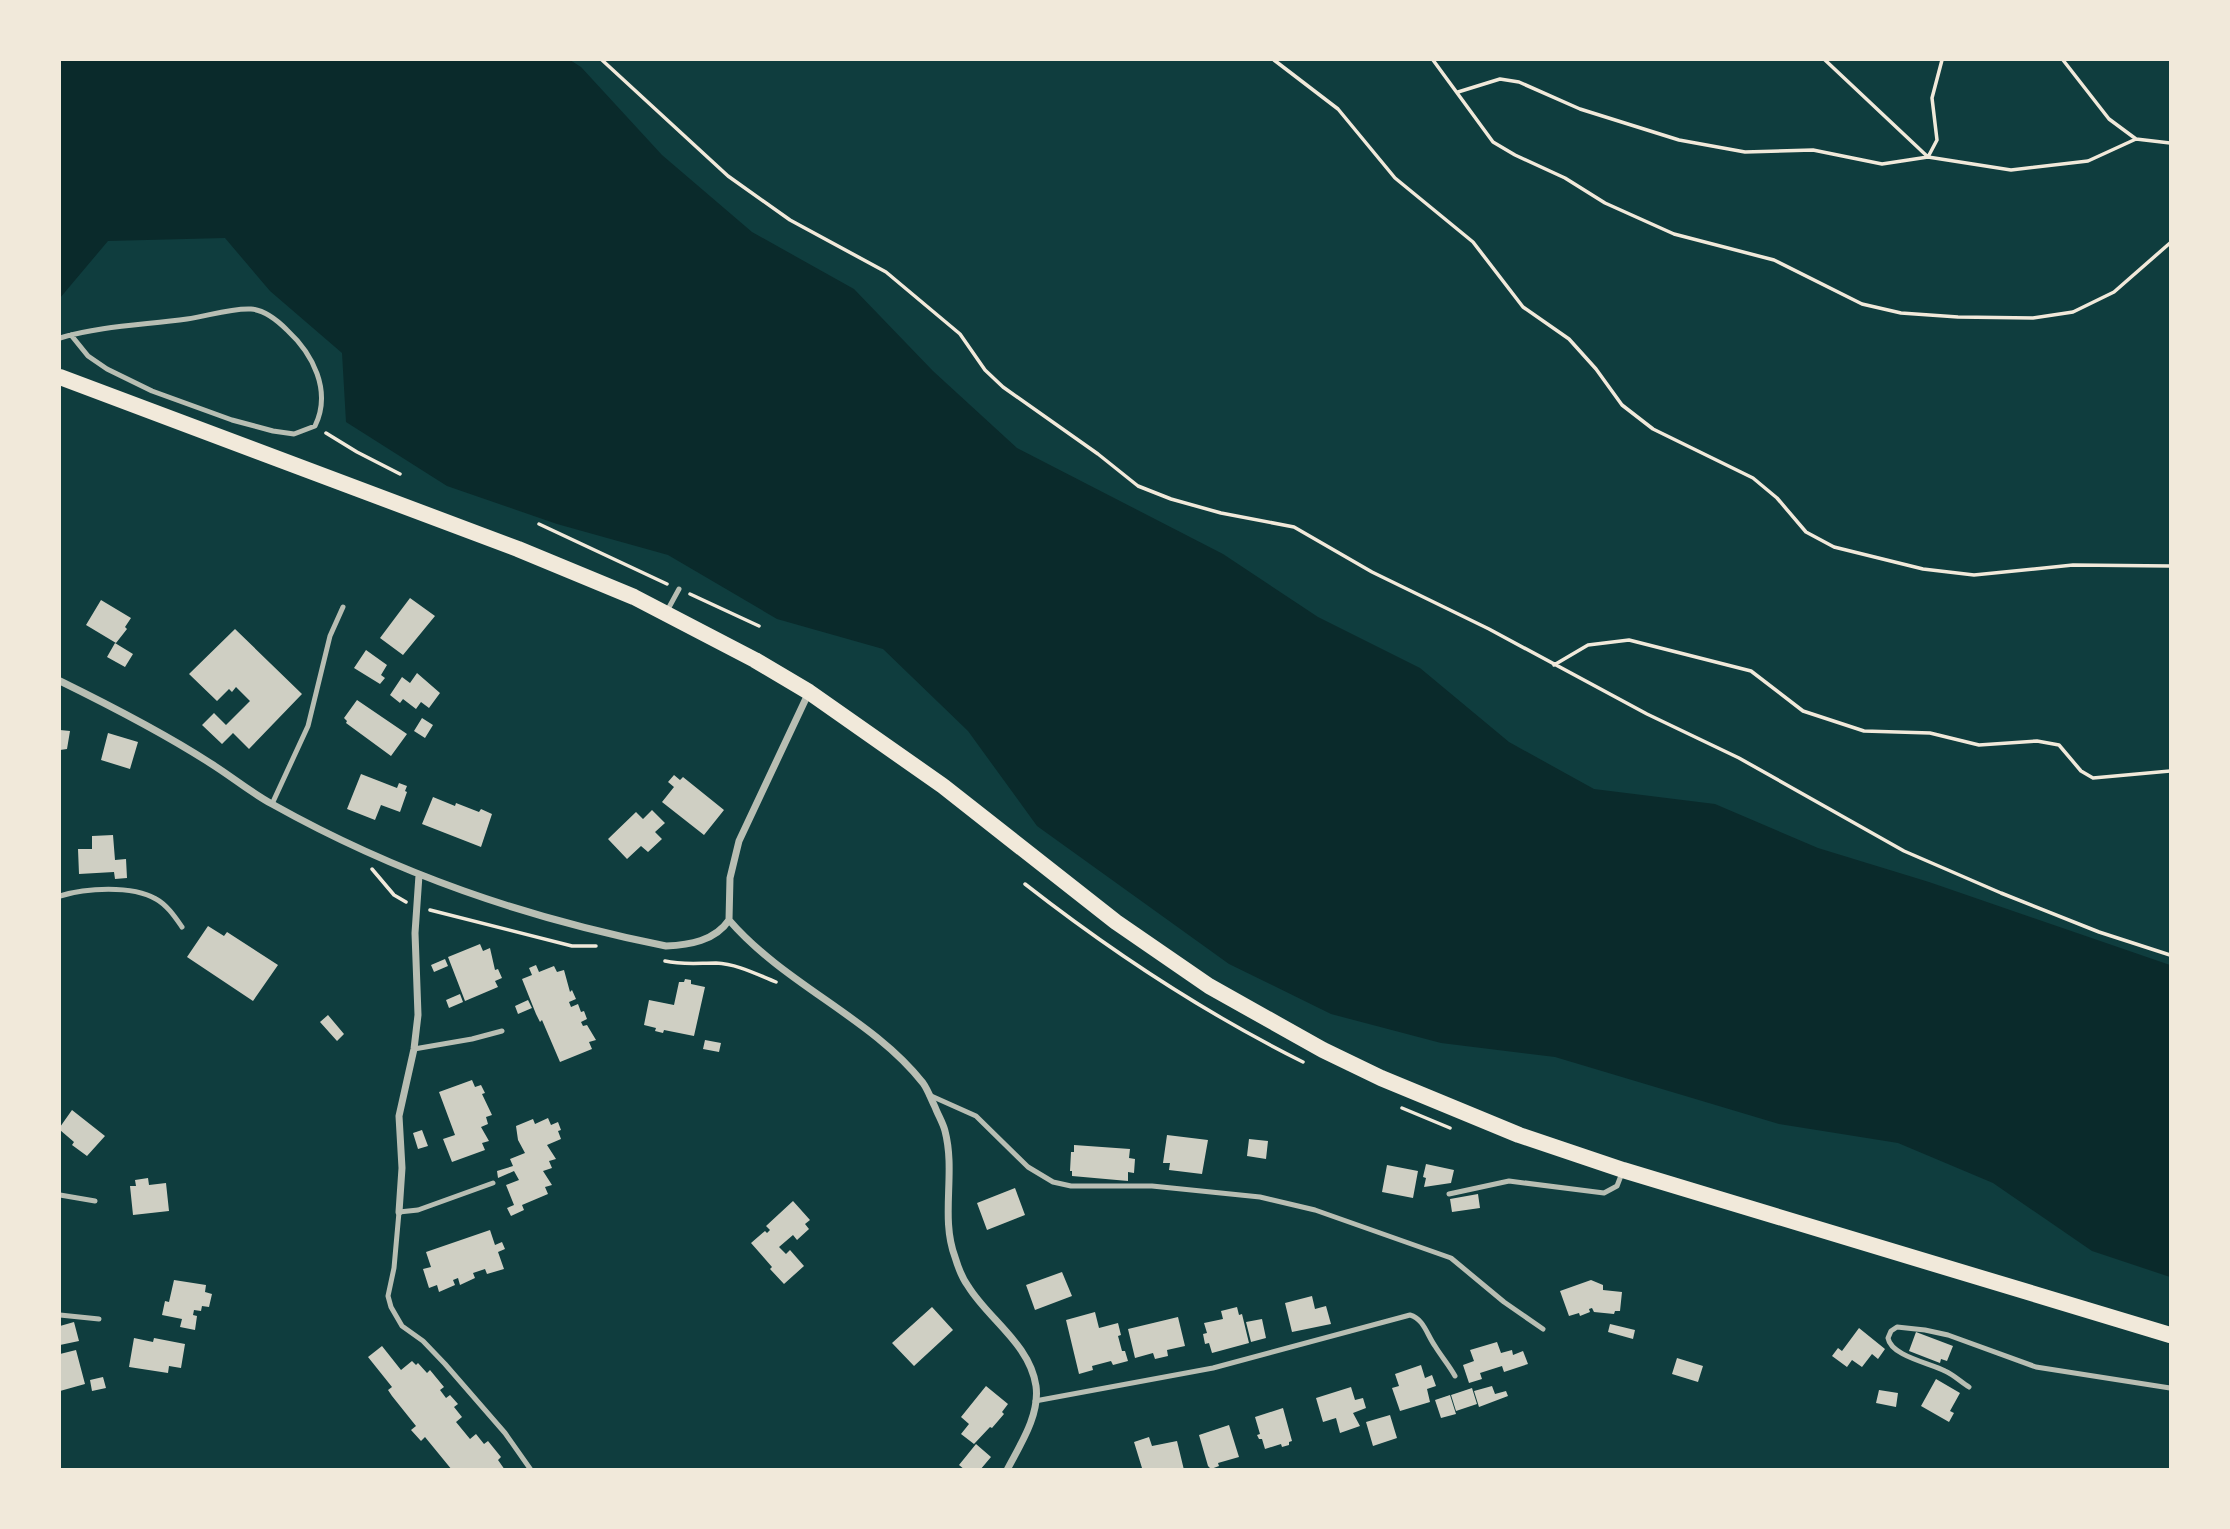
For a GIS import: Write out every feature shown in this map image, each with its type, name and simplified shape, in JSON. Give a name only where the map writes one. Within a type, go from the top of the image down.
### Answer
[{"type":"main road","points":[[60,377],[518,549],[634,597],[755,660],[809,692],[943,786],[1116,922],[1209,985],[1265,1019],[1381,1079],[1519,1135],[1623,1170],[2171,1335]]},
{"type":"street","points":[[60,681],[111,706],[209,762],[272,804],[419,875],[484,899],[566,924],[666,946],[683,945],[710,937],[718,933],[729,920],[730,878],[739,841],[809,692]]},
{"type":"street","points":[[399,1212],[402,1168],[399,1116],[414,1049],[418,1015],[415,933],[419,875]]},
{"type":"street","points":[[729,920],[745,939],[788,975],[876,1037],[914,1074],[929,1095],[945,1133],[949,1176],[948,1221],[955,1257],[967,1286],[1021,1352],[1036,1386],[1028,1427],[1007,1469]]},
{"type":"lane","points":[[60,338],[71,335],[96,329],[254,309],[275,319],[297,339],[314,360],[321,390],[316,426],[294,434],[273,431],[232,420],[152,391],[107,369],[88,356],[71,335]]},
{"type":"lane","points":[[666,613],[679,589]]},
{"type":"lane","points":[[272,804],[308,726],[330,636],[343,607]]},
{"type":"lane","points":[[60,896],[104,889],[140,894],[155,899],[183,927]]},
{"type":"lane","points":[[414,1049],[502,1031]]},
{"type":"lane","points":[[929,1095],[976,1116],[1028,1167],[1053,1182],[1071,1186],[1152,1186],[1259,1197],[1315,1210],[1435,1250],[1451,1258],[1542,1329]]},
{"type":"lane","points":[[1449,1194],[1509,1181],[1604,1193],[1617,1185],[1623,1170]]},
{"type":"lane","points":[[493,1183],[418,1210],[399,1212],[394,1268],[388,1296],[402,1326],[423,1341],[445,1364],[505,1433],[531,1469]]},
{"type":"lane","points":[[60,1195],[95,1201]]},
{"type":"lane","points":[[60,1315],[99,1319]]},
{"type":"lane","points":[[1035,1401],[1213,1368],[1410,1315],[1415,1316],[1423,1325],[1455,1376]]},
{"type":"lane","points":[[1969,1388],[1949,1373],[1892,1348],[1888,1338],[1891,1331],[1897,1327],[1925,1330],[1948,1335],[2036,1367],[2171,1388]]},
{"type":"path","points":[[602,60],[728,176],[790,220],[886,272],[960,334],[985,370],[1003,387],[1098,454],[1138,486],[1171,499],[1221,513],[1294,527],[1372,572],[1489,629],[1647,714],[1739,758],[1904,851],[2099,932],[2171,955]]},
{"type":"path","points":[[1274,60],[1338,109],[1395,178],[1472,242],[1523,307],[1569,339],[1597,369],[1622,405],[1653,429],[1753,478],[1777,499],[1806,532],[1834,547],[1923,569],[1974,575],[2073,565],[2171,566]]},
{"type":"path","points":[[1433,60],[1493,142],[1515,155],[1565,178],[1605,203],[1674,234],[1774,260],[1861,304],[1901,313],[1958,317],[2033,318],[2073,312],[2114,292],[2171,243]]},
{"type":"path","points":[[1825,60],[1928,157]]},
{"type":"path","points":[[1928,157],[1937,141],[1932,98],[1942,60]]},
{"type":"path","points":[[2063,60],[2109,119],[2136,139],[2171,143]]},
{"type":"path","points":[[1458,92],[1500,79],[1519,82],[1580,109],[1679,140],[1745,152],[1813,150],[1882,164],[1928,157],[2011,170],[2088,161],[2136,139]]},
{"type":"path","points":[[316,426],[357,452],[400,474]]},
{"type":"path","points":[[539,524],[759,626]]},
{"type":"path","points":[[1554,665],[1588,645],[1629,640],[1751,671],[1803,711],[1864,731],[1930,733],[1979,745],[2037,741],[2048,743],[2059,746],[2081,771],[2093,778],[2171,771]]},
{"type":"water","points":[[60,60],[570,60],[581,67],[662,155],[752,232],[854,289],[933,371],[1017,448],[1223,554],[1318,617],[1420,668],[1509,742],[1594,789],[1715,804],[1818,848],[1929,882],[2170,965],[2170,1277],[2092,1251],[1993,1183],[1898,1143],[1779,1124],[1555,1057],[1441,1043],[1331,1014],[1229,964],[1037,826],[968,731],[883,649],[777,619],[668,555],[557,524],[447,486],[346,422],[342,353],[270,291],[225,238],[108,241],[60,298]]},
{"type":"building","points":[[410,598],[435,616],[403,655],[380,638]]},
{"type":"building","points":[[101,600],[131,618],[125,627],[127,629],[116,643],[86,625]]},
{"type":"building","points":[[235,629],[302,694],[249,749],[233,733],[222,744],[202,725],[214,713],[226,725],[250,701],[236,687],[232,692],[229,689],[217,701],[189,674]]},
{"type":"building","points":[[115,643],[133,654],[125,667],[107,657]]},
{"type":"building","points":[[366,650],[387,665],[381,675],[385,678],[380,684],[354,668]]},
{"type":"building","points":[[417,673],[440,693],[429,708],[421,702],[416,709],[403,699],[400,703],[390,695],[402,677],[410,683]]},
{"type":"building","points":[[357,700],[407,734],[391,756],[346,723],[344,718]]},
{"type":"building","points":[[422,718],[433,725],[425,738],[414,731]]},
{"type":"building","points":[[60,730],[70,731],[67,749],[60,750]]},
{"type":"building","points":[[108,733],[138,742],[130,769],[101,760]]},
{"type":"building","points":[[361,774],[397,788],[399,783],[407,786],[400,812],[381,805],[375,820],[347,809]]},
{"type":"building","points":[[674,775],[680,780],[683,777],[724,810],[704,835],[662,802],[674,787],[668,782]]},
{"type":"building","points":[[433,797],[455,806],[456,803],[492,814],[481,847],[422,824]]},
{"type":"building","points":[[652,810],[665,823],[655,832],[662,839],[648,852],[641,846],[627,859],[608,839],[636,812],[643,819]]},
{"type":"building","points":[[113,835],[115,860],[126,859],[127,878],[115,879],[114,872],[79,874],[78,849],[92,849],[92,836]]},
{"type":"building","points":[[208,926],[224,936],[227,932],[278,965],[253,1001],[187,957]]},
{"type":"building","points":[[480,944],[483,951],[490,948],[495,970],[498,969],[502,978],[495,981],[498,987],[465,1001],[448,957]]},
{"type":"building","points":[[445,959],[448,966],[434,972],[431,965]]},
{"type":"building","points":[[536,965],[539,972],[554,966],[557,972],[564,970],[570,992],[572,990],[576,999],[569,1002],[571,1007],[578,1004],[581,1012],[584,1011],[587,1019],[581,1022],[583,1026],[587,1025],[596,1040],[589,1042],[592,1049],[560,1062],[522,979],[532,975],[529,968]]},
{"type":"building","points":[[685,979],[691,980],[691,984],[705,987],[694,1036],[664,1030],[663,1033],[644,1025],[649,1000],[674,1005],[679,982],[684,982]]},
{"type":"building","points":[[460,994],[463,1002],[449,1008],[446,1000]]},
{"type":"building","points":[[528,1000],[532,1008],[518,1014],[515,1006]]},
{"type":"building","points":[[328,1015],[344,1034],[337,1041],[320,1022]]},
{"type":"building","points":[[705,1040],[721,1043],[719,1052],[703,1049]]},
{"type":"building","points":[[472,1080],[475,1087],[481,1085],[485,1093],[482,1094],[492,1115],[486,1117],[488,1124],[481,1127],[489,1141],[482,1143],[485,1150],[452,1162],[443,1139],[455,1135],[439,1092]]},
{"type":"building","points":[[72,1110],[105,1136],[87,1156],[72,1145],[74,1142],[60,1130]]},
{"type":"building","points":[[548,1118],[551,1125],[558,1122],[561,1130],[558,1131],[561,1139],[547,1145],[556,1159],[549,1161],[552,1168],[543,1171],[552,1185],[545,1187],[548,1194],[522,1205],[524,1210],[511,1216],[507,1208],[514,1205],[506,1185],[519,1180],[514,1171],[498,1178],[497,1171],[513,1166],[510,1159],[525,1153],[518,1140],[516,1126],[533,1119],[535,1124]]},
{"type":"building","points":[[422,1130],[428,1146],[418,1149],[413,1133]]},
{"type":"building","points":[[1167,1135],[1208,1140],[1202,1174],[1169,1170],[1170,1163],[1163,1163]]},
{"type":"building","points":[[1249,1139],[1268,1141],[1266,1159],[1247,1156]]},
{"type":"building","points":[[1074,1145],[1130,1149],[1129,1158],[1135,1159],[1134,1173],[1128,1172],[1128,1181],[1072,1176],[1071,1152],[1074,1152]]},
{"type":"building","points":[[1426,1164],[1454,1170],[1451,1183],[1424,1187]]},
{"type":"building","points":[[1387,1165],[1418,1171],[1413,1198],[1382,1192]]},
{"type":"building","points":[[148,1178],[149,1185],[166,1183],[169,1211],[133,1215],[130,1186],[136,1186],[135,1180]]},
{"type":"building","points":[[1015,1188],[1025,1215],[987,1230],[977,1203]]},
{"type":"building","points":[[1478,1194],[1480,1208],[1452,1212],[1450,1199]]},
{"type":"building","points":[[793,1201],[810,1220],[805,1224],[809,1229],[797,1240],[793,1235],[779,1247],[786,1254],[790,1250],[804,1266],[784,1284],[751,1243],[770,1230],[766,1226]]},
{"type":"building","points":[[490,1230],[495,1245],[502,1242],[505,1249],[498,1252],[504,1269],[487,1274],[485,1269],[473,1273],[475,1278],[460,1285],[458,1278],[453,1280],[455,1285],[439,1292],[437,1285],[429,1288],[423,1269],[431,1267],[426,1252]]},
{"type":"building","points":[[1062,1272],[1072,1296],[1035,1310],[1026,1285]]},
{"type":"building","points":[[174,1280],[206,1285],[205,1292],[212,1294],[209,1307],[202,1306],[201,1311],[194,1310],[193,1315],[197,1316],[195,1330],[180,1327],[182,1319],[162,1315],[165,1301],[169,1302]]},
{"type":"building","points":[[1591,1280],[1603,1285],[1603,1290],[1622,1292],[1620,1311],[1615,1311],[1614,1314],[1594,1312],[1592,1308],[1589,1309],[1590,1312],[1580,1316],[1579,1313],[1569,1316],[1560,1291]]},
{"type":"building","points":[[1312,1296],[1315,1309],[1326,1306],[1331,1324],[1292,1332],[1285,1303]]},
{"type":"building","points":[[932,1307],[953,1330],[914,1366],[892,1343]]},
{"type":"building","points":[[1237,1307],[1239,1315],[1242,1314],[1249,1343],[1212,1353],[1209,1343],[1205,1344],[1203,1334],[1207,1333],[1204,1323],[1223,1319],[1221,1311]]},
{"type":"building","points":[[1095,1312],[1099,1328],[1118,1323],[1121,1335],[1118,1336],[1128,1361],[1113,1365],[1111,1361],[1092,1366],[1093,1370],[1079,1374],[1066,1320]]},
{"type":"building","points":[[1178,1317],[1185,1346],[1167,1350],[1168,1356],[1155,1359],[1153,1353],[1135,1358],[1128,1329]]},
{"type":"building","points":[[1262,1319],[1266,1338],[1251,1342],[1246,1322]]},
{"type":"building","points":[[74,1322],[79,1341],[60,1345],[60,1326]]},
{"type":"building","points":[[1610,1324],[1635,1330],[1633,1339],[1608,1332]]},
{"type":"building","points":[[1859,1328],[1885,1349],[1878,1359],[1872,1354],[1862,1367],[1852,1360],[1847,1367],[1832,1356],[1838,1348],[1842,1351]]},
{"type":"building","points":[[1916,1332],[1953,1346],[1947,1361],[1941,1359],[1940,1363],[1909,1351]]},
{"type":"building","points":[[134,1338],[153,1342],[154,1338],[185,1344],[181,1368],[169,1366],[168,1373],[129,1367]]},
{"type":"building","points":[[1497,1342],[1501,1353],[1512,1350],[1513,1355],[1523,1351],[1528,1364],[1504,1372],[1502,1366],[1480,1373],[1482,1379],[1469,1383],[1463,1365],[1474,1361],[1470,1350]]},
{"type":"building","points":[[382,1346],[401,1370],[412,1361],[416,1365],[418,1363],[427,1373],[430,1370],[444,1387],[440,1390],[446,1398],[450,1395],[458,1404],[454,1407],[462,1417],[456,1422],[470,1439],[476,1434],[484,1444],[488,1441],[501,1457],[498,1460],[505,1470],[452,1470],[425,1437],[421,1441],[411,1430],[416,1426],[388,1390],[392,1387],[368,1357]]},
{"type":"building","points":[[76,1350],[85,1384],[60,1391],[60,1354]]},
{"type":"building","points":[[1677,1358],[1703,1366],[1698,1382],[1672,1374]]},
{"type":"building","points":[[1421,1365],[1425,1378],[1432,1375],[1436,1386],[1427,1389],[1430,1402],[1400,1411],[1392,1388],[1399,1386],[1395,1374]]},
{"type":"building","points":[[103,1377],[106,1388],[92,1391],[90,1380]]},
{"type":"building","points":[[1936,1379],[1960,1393],[1950,1411],[1954,1413],[1949,1422],[1921,1406]]},
{"type":"building","points":[[986,1386],[1008,1404],[1002,1412],[1004,1414],[974,1444],[961,1434],[969,1424],[961,1417]]},
{"type":"building","points":[[1492,1386],[1495,1394],[1506,1391],[1508,1396],[1479,1407],[1474,1391]]},
{"type":"building","points":[[1351,1387],[1355,1400],[1363,1398],[1366,1408],[1353,1413],[1360,1426],[1340,1433],[1336,1418],[1323,1422],[1316,1398]]},
{"type":"building","points":[[1472,1388],[1477,1404],[1456,1411],[1451,1395]]},
{"type":"building","points":[[1879,1390],[1898,1393],[1896,1407],[1876,1403]]},
{"type":"building","points":[[1450,1395],[1456,1414],[1441,1418],[1435,1400]]},
{"type":"building","points":[[1283,1408],[1292,1441],[1289,1445],[1282,1447],[1281,1444],[1265,1449],[1262,1439],[1257,1435],[1260,1434],[1255,1417]]},
{"type":"building","points":[[1390,1415],[1397,1438],[1373,1446],[1366,1422]]},
{"type":"building","points":[[1229,1425],[1239,1457],[1218,1463],[1219,1466],[1211,1469],[1199,1435]]},
{"type":"building","points":[[1149,1437],[1152,1446],[1177,1441],[1184,1470],[1142,1468],[1134,1442]]},
{"type":"building","points":[[976,1444],[991,1457],[980,1470],[965,1470],[959,1465]]}]
